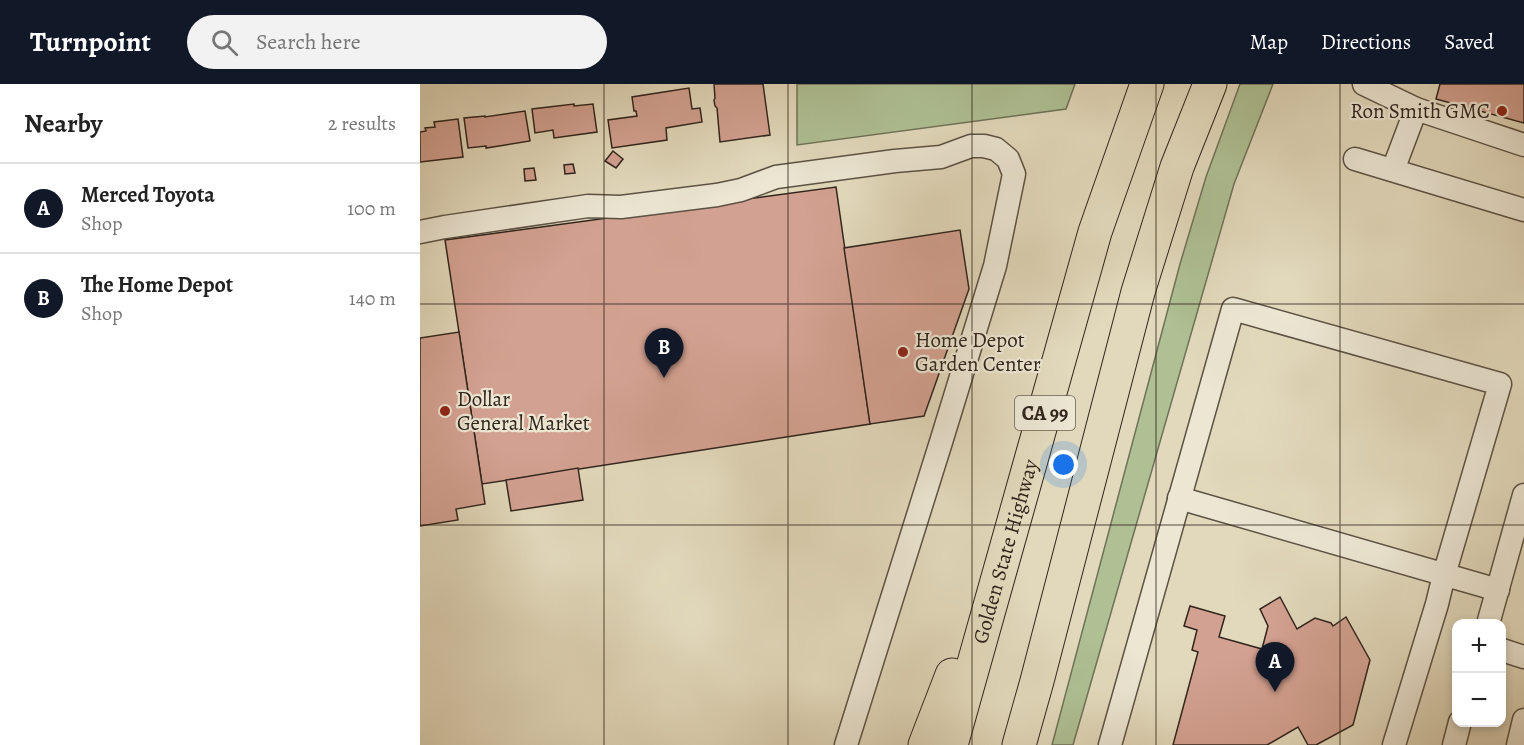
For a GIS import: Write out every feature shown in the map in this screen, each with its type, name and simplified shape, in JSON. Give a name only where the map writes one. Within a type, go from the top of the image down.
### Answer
[{"type":"highway","name":"Golden State Highway","points":[[951,745],[1095,232],[1147,84]]},
{"type":"highway","name":"CA 99","points":[[1021,745],[1138,292],[1177,167],[1210,84]]},
{"type":"highway","points":[[925,745],[1018,509]]},
{"type":"street","points":[[1364,84],[1416,110],[1524,145]]},
{"type":"street","points":[[1393,170],[1416,110]]},
{"type":"street","points":[[420,232],[588,206],[621,207],[717,195],[741,190],[776,177],[895,160],[941,158],[971,146],[984,146],[996,150],[1008,159],[1014,174],[995,266],[846,745]]},
{"type":"street","points":[[1355,159],[1524,210]]},
{"type":"street","points":[[1110,745],[1233,309],[1500,384],[1394,745]]},
{"type":"street","points":[[1489,619],[1524,495]]},
{"type":"street","points":[[1179,498],[1498,590]]},
{"type":"street","points":[[1506,651],[1524,657]]},
{"type":"street","points":[[1518,745],[1524,720]]},
{"type":"street","points":[[1454,745],[1459,727]]},
{"type":"green space","points":[[797,84],[1075,84],[1066,109],[797,145]]},
{"type":"green space","points":[[1240,84],[1273,84],[1234,184],[1073,745],[1052,745],[1180,264],[1206,177]]},
{"type":"building","points":[[714,84],[763,84],[770,135],[720,142]]},
{"type":"building","name":"Ron Smith GMC","points":[[1440,84],[1524,84],[1524,123],[1436,99]]},
{"type":"building","points":[[689,88],[692,109],[700,108],[702,122],[666,128],[667,140],[612,148],[608,120],[637,116],[632,97]]},
{"type":"building","points":[[574,104],[574,106],[593,104],[597,132],[554,138],[553,130],[535,133],[532,109]]},
{"type":"building","points":[[525,111],[530,141],[486,148],[486,146],[468,148],[464,118]]},
{"type":"building","points":[[458,119],[463,157],[420,162],[420,132],[426,131],[425,128],[435,127],[434,122]]},
{"type":"building","points":[[613,151],[623,159],[616,168],[605,161]]},
{"type":"building","points":[[573,164],[575,173],[565,174],[564,165]]},
{"type":"building","points":[[534,168],[536,180],[525,181],[524,169]]},
{"type":"building","points":[[836,187],[870,424],[482,484],[445,240]]},
{"type":"building","name":"Home Depot Garden Center","points":[[960,230],[969,289],[924,416],[870,424],[844,248]]},
{"type":"building","name":"Dollar General Market","points":[[459,332],[485,504],[456,509],[458,520],[420,526],[420,338]]},
{"type":"building","points":[[578,468],[583,500],[511,511],[506,480]]},
{"type":"building","points":[[1280,597],[1297,629],[1315,618],[1331,623],[1333,626],[1346,617],[1370,660],[1353,725],[1316,745],[1308,745],[1298,727],[1267,745],[1173,745],[1198,652],[1192,650],[1197,630],[1184,626],[1190,606],[1225,616],[1219,637],[1262,649],[1268,626],[1260,609]]},
{"type":"place","name":"Ron Smith GMC","points":[[1502,111]]},
{"type":"place","name":"Home Depot Garden Center","points":[[903,352]]},
{"type":"place","name":"The Home Depot","points":[[664,378]]},
{"type":"place","name":"Dollar General Market","points":[[445,411]]},
{"type":"place","name":"Merced Toyota","points":[[1275,692]]}]
